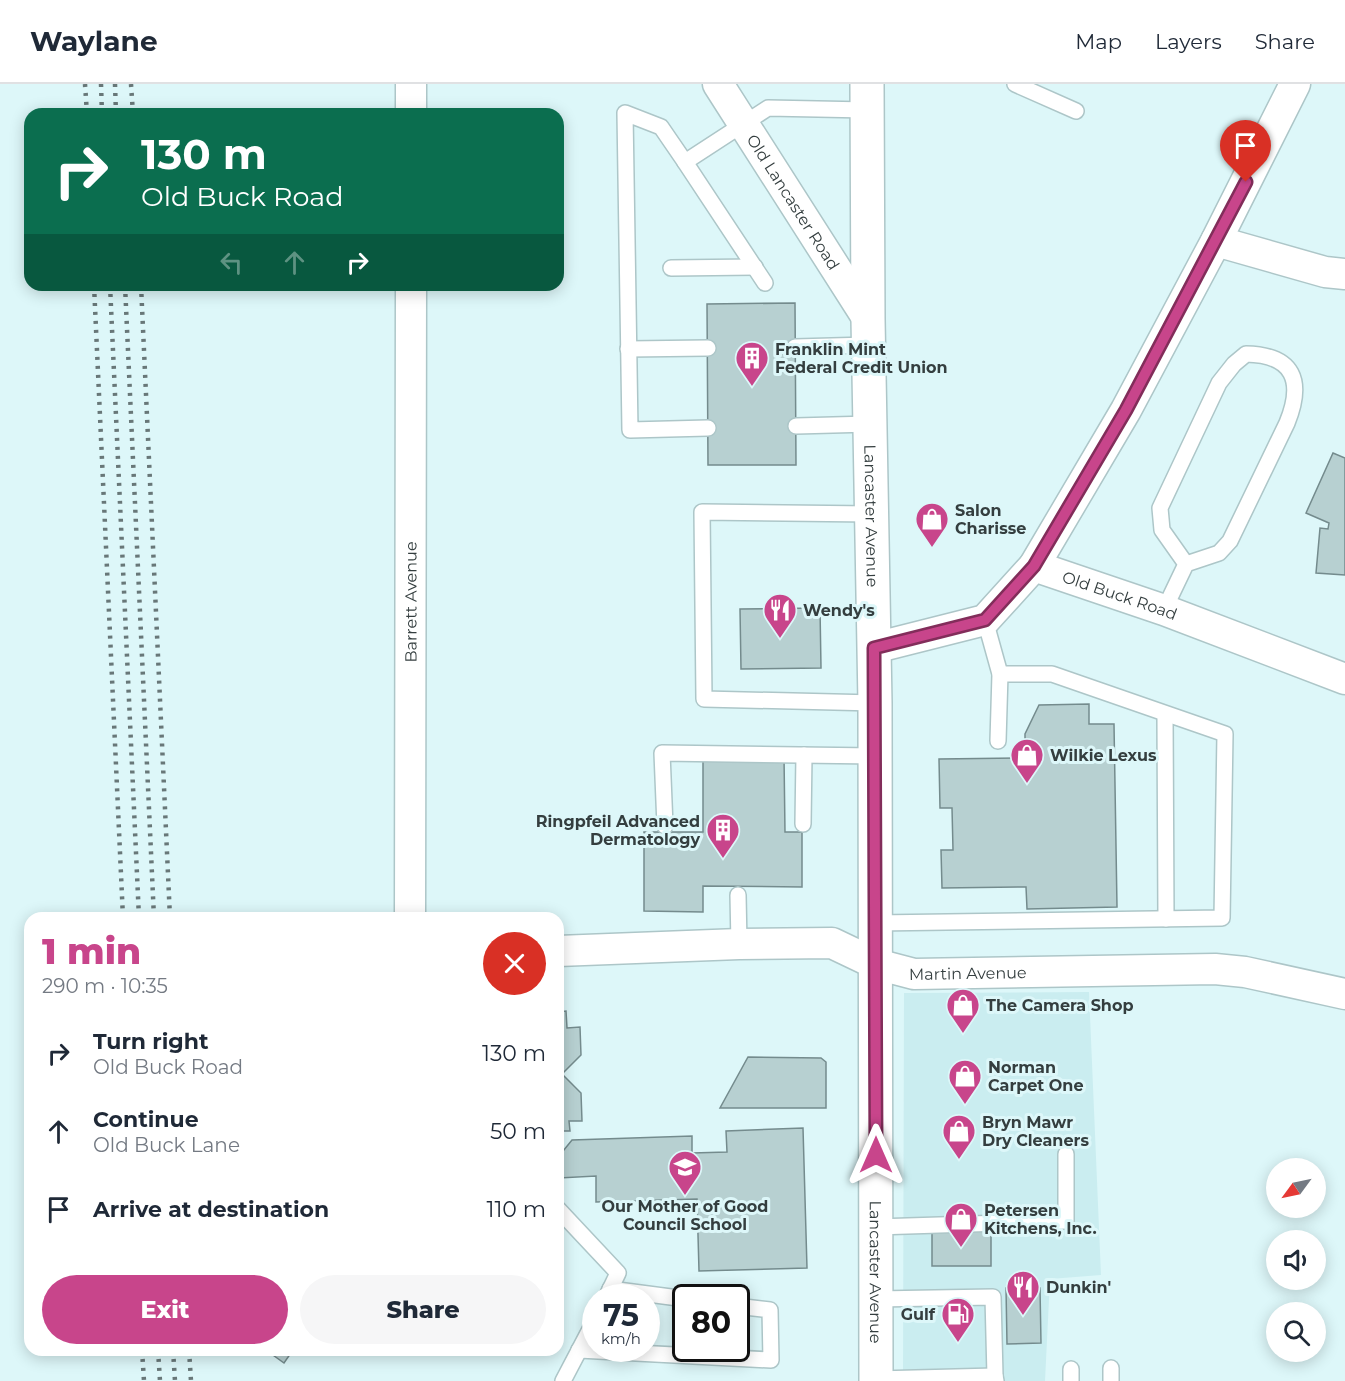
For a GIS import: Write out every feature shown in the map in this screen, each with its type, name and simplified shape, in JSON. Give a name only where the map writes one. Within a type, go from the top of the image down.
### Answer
[{"type":"highway","name":"Lancaster Avenue","points":[[867,97],[868,332],[875,703],[876,1380]]},
{"type":"street","points":[[411,84],[411,108]]},
{"type":"street","name":"Old Lancaster Road","points":[[718,84],[868,332]]},
{"type":"street","points":[[874,648],[985,620],[1034,566],[1126,410],[1216,241],[1295,84]]},
{"type":"street","points":[[1216,241],[1325,272],[1345,274]]},
{"type":"street","name":"Barrett Avenue","points":[[410,912],[411,291]]},
{"type":"street","name":"Old Buck Road","points":[[1034,566],[1164,610],[1345,679]]},
{"type":"street","name":"Martin Avenue","points":[[564,951],[832,943],[876,964],[914,974],[1215,969],[1245,972],[1345,994]]},
{"type":"lane","points":[[1014,84],[1076,111]]},
{"type":"lane","points":[[685,162],[768,108],[867,97]]},
{"type":"lane","points":[[708,428],[630,430],[625,113],[661,127],[765,283]]},
{"type":"lane","points":[[671,268],[755,267]]},
{"type":"lane","points":[[795,347],[868,332]]},
{"type":"lane","points":[[628,349],[708,348]]},
{"type":"lane","points":[[1164,610],[1186,564],[1219,553],[1230,541],[1287,423],[1295,403],[1295,389],[1290,371],[1279,360],[1263,354],[1246,354],[1234,364],[1219,383],[1160,508],[1162,530],[1186,564]]},
{"type":"lane","points":[[796,426],[870,424]]},
{"type":"lane","points":[[872,514],[702,512],[704,699],[875,703]]},
{"type":"lane","points":[[985,620],[1000,674],[998,741]]},
{"type":"lane","points":[[876,923],[1222,918],[1225,734],[1052,674],[1000,674]]},
{"type":"lane","points":[[1166,714],[1166,919]]},
{"type":"lane","points":[[666,826],[662,753],[875,756]]},
{"type":"lane","points":[[803,824],[804,755]]},
{"type":"lane","points":[[738,895],[739,944]]},
{"type":"lane","points":[[876,1227],[1066,1221],[1066,1154]]},
{"type":"lane","points":[[564,1215],[618,1273],[612,1284]]},
{"type":"lane","points":[[876,1299],[993,1297],[996,1379],[876,1380]]},
{"type":"lane","points":[[750,1308],[770,1310],[771,1360],[750,1359]]},
{"type":"lane","points":[[563,1381],[582,1344]]},
{"type":"lane","points":[[579,1350],[672,1355]]},
{"type":"shaded area","points":[[1089,992],[1101,1275],[1050,1279],[1045,1381],[903,1381],[904,993]]},
{"type":"building","name":"Franklin Mint Federal Credit Union","points":[[795,303],[796,465],[708,465],[707,304]]},
{"type":"building","points":[[1333,453],[1345,458],[1345,575],[1316,573],[1320,528],[1328,529],[1329,523],[1306,513]]},
{"type":"building","name":"Wendy's","points":[[820,608],[821,668],[741,669],[740,609]]},
{"type":"building","name":"Wilkie Lexus","points":[[1089,704],[1089,724],[1114,724],[1117,907],[1027,909],[1026,887],[942,888],[941,850],[953,850],[952,808],[940,808],[939,759],[1025,758],[1025,734],[1039,705]]},
{"type":"building","name":"Ringpfeil Advanced Dermatology","points":[[703,756],[784,756],[785,832],[802,832],[802,887],[703,886],[703,912],[644,911],[644,832],[703,832]]},
{"type":"building","points":[[564,1011],[566,1011],[567,1028],[580,1027],[581,1055],[564,1072]]},
{"type":"building","points":[[748,1057],[821,1058],[826,1062],[826,1108],[720,1108]]},
{"type":"building","points":[[564,1076],[581,1093],[582,1121],[569,1121],[570,1131],[564,1131]]},
{"type":"building","points":[[803,1128],[807,1268],[699,1271],[697,1199],[596,1202],[596,1176],[564,1178],[564,1150],[572,1140],[692,1136],[692,1153],[727,1152],[726,1131]]},
{"type":"building","name":"Petersen Kitchens, Inc.","points":[[932,1229],[991,1230],[991,1266],[932,1266]]},
{"type":"building","name":"Dunkin'","points":[[1006,1288],[1040,1288],[1041,1343],[1007,1344]]},
{"type":"building","points":[[274,1356],[289,1356],[284,1363]]},
{"type":"railway","points":[[85,84],[87,108]]},
{"type":"railway","points":[[101,84],[102,108]]},
{"type":"railway","points":[[115,84],[116,108]]},
{"type":"railway","points":[[131,84],[133,108]]},
{"type":"railway","points":[[94,291],[123,912]]},
{"type":"railway","points":[[110,291],[139,912]]},
{"type":"railway","points":[[125,291],[154,912]]},
{"type":"railway","points":[[141,291],[170,912]]},
{"type":"railway","points":[[142,1356],[144,1381]]},
{"type":"railway","points":[[158,1356],[160,1381]]},
{"type":"railway","points":[[173,1356],[175,1381]]},
{"type":"railway","points":[[189,1356],[191,1381]]},
{"type":"place","name":"Franklin Mint Federal Credit Union","points":[[752,387]]},
{"type":"place","name":"Salon Charisse","points":[[932,548]]},
{"type":"place","name":"Wendy's","points":[[780,639]]},
{"type":"place","name":"Wilkie Lexus","points":[[1027,784]]},
{"type":"place","name":"Ringpfeil Advanced Dermatology","points":[[723,859]]},
{"type":"place","name":"The Camera Shop","points":[[963,1034]]},
{"type":"place","name":"Norman Carpet One","points":[[965,1105]]},
{"type":"place","name":"Bryn Mawr Dry Cleaners","points":[[959,1160]]},
{"type":"place","name":"Our Mother of Good Council School","points":[[685,1196]]},
{"type":"place","name":"Petersen Kitchens, Inc.","points":[[961,1248]]},
{"type":"place","name":"Dunkin'","points":[[1023,1316]]},
{"type":"place","name":"Gulf","points":[[958,1343]]},
{"type":"route","points":[[876,1155],[874,648],[985,620],[1034,566],[1126,410],[1246,182]]}]
